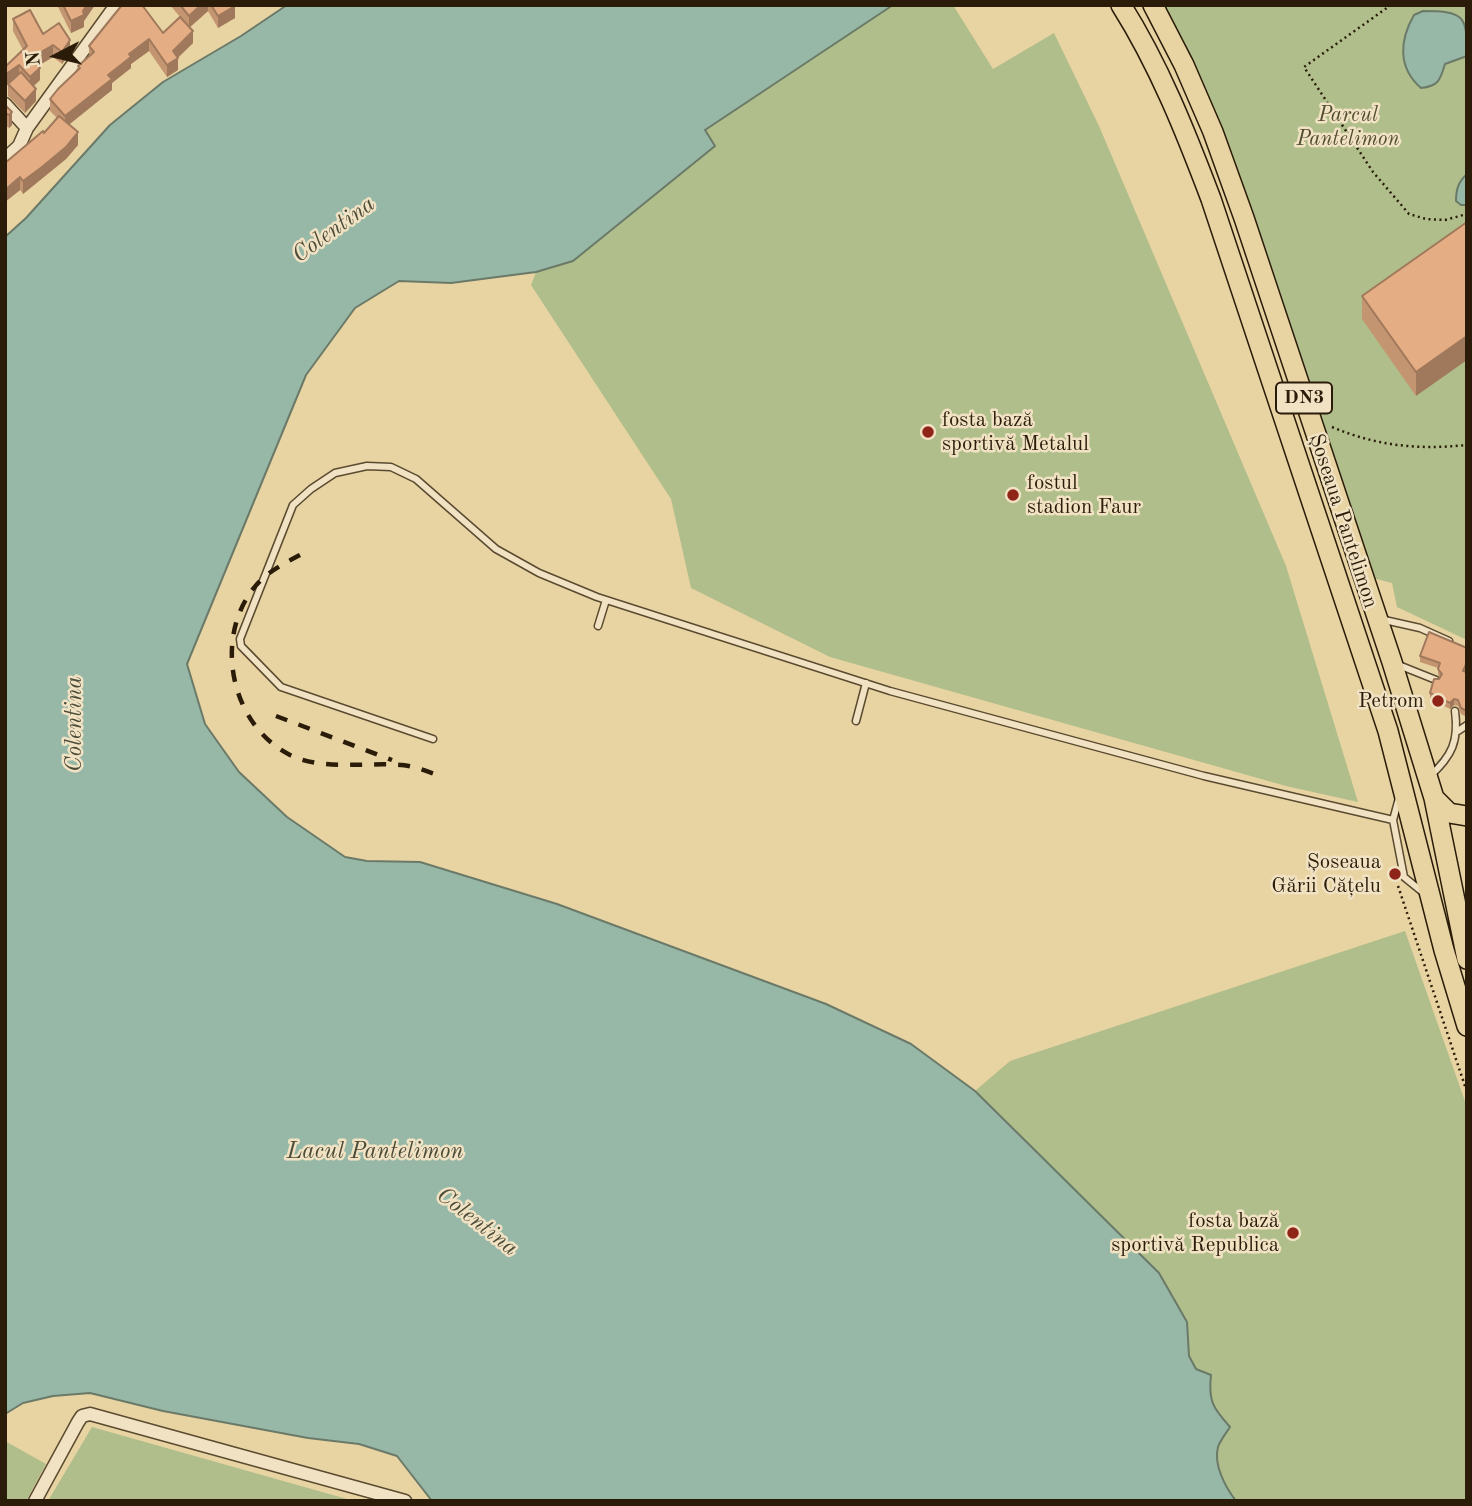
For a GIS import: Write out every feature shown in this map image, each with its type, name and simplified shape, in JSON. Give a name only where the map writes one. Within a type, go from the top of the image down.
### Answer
[{"type":"main road","name":"Șoseaua Pantelimon","points":[[1121,5],[1160,78],[1210,199],[1337,574],[1403,783],[1444,950],[1467,1027]]},
{"type":"main road","name":"Șoseaua Pantelimon","points":[[1153,5],[1184,65],[1213,132],[1378,618],[1429,777],[1467,958]]},
{"type":"main road","points":[[1434,798],[1449,813],[1467,816]]},
{"type":"main road","points":[[1431,898],[1457,912],[1444,950]]},
{"type":"street","points":[[5,159],[19,146],[27,128],[116,5]]},
{"type":"street","points":[[5,104],[27,128]]},
{"type":"street","points":[[35,1501],[78,1422],[82,1416],[90,1414],[405,1501]]},
{"type":"lane","points":[[433,739],[281,687],[241,646],[240,639],[288,512],[327,477],[344,470],[379,466],[403,471],[416,479],[496,549],[539,573],[606,600],[866,683],[1204,776],[1393,820]]},
{"type":"lane","points":[[598,626],[606,600]]},
{"type":"lane","points":[[1378,618],[1420,628],[1455,643]]},
{"type":"lane","points":[[1392,662],[1436,680]]},
{"type":"lane","points":[[856,721],[866,683]]},
{"type":"lane","points":[[1429,777],[1450,753],[1458,731],[1455,711]]},
{"type":"lane","points":[[1458,731],[1467,724]]},
{"type":"lane","points":[[1403,783],[1393,820],[1404,877],[1431,898]]},
{"type":"path","points":[[1391,5],[1304,67],[1373,172],[1409,214],[1426,219],[1445,220],[1467,214]]},
{"type":"path","points":[[1310,416],[1353,436],[1395,446],[1430,449],[1467,445]]},
{"type":"path","points":[[1397,883],[1467,1092]]},
{"type":"green space","name":"fosta bază sportivă Metalul","points":[[893,5],[953,5],[993,69],[1054,33],[1099,126],[1286,566],[1358,802],[1286,786],[830,657],[691,588],[671,499],[531,285],[536,272],[573,261],[715,145],[705,130]]},
{"type":"green space","name":"Parcul Pantelimon","points":[[1164,5],[1467,5],[1467,640],[1397,607],[1392,583],[1373,578],[1276,280],[1224,134]]},
{"type":"green space","name":"fosta bază sportivă Republica","points":[[1405,931],[1467,1107],[1467,1501],[1236,1501],[1225,1483],[1217,1461],[1218,1447],[1229,1427],[1213,1403],[1210,1391],[1211,1375],[1196,1369],[1189,1356],[1187,1322],[1159,1273],[975,1091],[1010,1061]]},
{"type":"green space","points":[[92,1427],[354,1501],[48,1501]]},
{"type":"green space","points":[[5,1441],[46,1464],[26,1501],[5,1501]]},
{"type":"water","name":"Lacul Pantelimon","points":[[287,5],[893,5],[705,130],[715,146],[573,261],[536,272],[451,283],[399,281],[355,308],[306,375],[187,664],[205,724],[239,772],[287,817],[345,857],[367,861],[420,862],[557,904],[826,1004],[911,1044],[975,1091],[1159,1273],[1187,1322],[1189,1356],[1196,1369],[1211,1375],[1213,1404],[1230,1427],[1218,1447],[1217,1461],[1225,1483],[1236,1501],[432,1501],[397,1456],[359,1444],[308,1438],[163,1411],[90,1393],[53,1396],[23,1403],[5,1414],[5,237],[26,218],[110,125],[163,82]]},
{"type":"water","points":[[1423,11],[1448,12],[1461,18],[1466,32],[1467,56],[1445,64],[1438,81],[1432,86],[1421,88],[1408,72],[1403,54],[1409,25],[1414,15]]},
{"type":"water","points":[[1467,174],[1467,205],[1461,205],[1456,201],[1457,190]]},
{"type":"building","points":[[63,5],[87,5],[83,11],[84,15],[71,21]]},
{"type":"building","points":[[122,5],[142,5],[163,33],[180,17],[193,31],[173,51],[178,58],[167,65],[149,39],[108,75],[112,79],[65,116],[50,99],[80,68],[78,66],[94,52],[89,46]]},
{"type":"building","points":[[180,5],[201,5],[189,16]]},
{"type":"building","points":[[211,5],[235,5],[235,6],[218,16]]},
{"type":"building","points":[[30,10],[43,34],[59,23],[70,40],[62,52],[53,45],[31,58],[40,68],[30,77],[19,65],[6,74],[5,67],[27,46],[13,19]]},
{"type":"building","points":[[21,72],[36,89],[25,101],[8,84]]},
{"type":"building","points":[[5,105],[12,112],[9,115],[5,113]]},
{"type":"building","points":[[59,116],[78,132],[66,147],[42,167],[23,181],[20,177],[5,190],[5,163],[43,131],[44,133]]},
{"type":"building","points":[[1467,222],[1467,336],[1416,372],[1362,296]]},
{"type":"building","points":[[1429,632],[1467,648],[1467,662],[1463,671],[1467,672],[1467,711],[1461,708],[1458,700],[1454,699],[1450,703],[1430,693],[1434,679],[1439,679],[1442,674],[1438,669],[1440,663],[1420,656]]},
{"type":"railway","points":[[300,555],[275,569],[258,583],[241,610],[234,633],[232,657],[235,681],[242,703],[254,724],[270,742],[303,760],[330,764],[402,765],[438,775]]},
{"type":"railway","points":[[276,716],[392,760]]},
{"type":"place","name":"fosta bază sportivă Metalul","points":[[928,432]]},
{"type":"place","name":"fostul stadion Faur","points":[[1013,495]]},
{"type":"place","name":"Petrom","points":[[1438,701]]},
{"type":"place","name":"Șoseaua Gării Cățelu","points":[[1395,874]]},
{"type":"place","name":"fosta bază sportivă Republica","points":[[1293,1233]]},
{"type":"water label","name":"Colentina","points":[[334,230]]},
{"type":"water label","name":"Colentina","points":[[75,724]]},
{"type":"water label","name":"Colentina","points":[[477,1222]]}]
